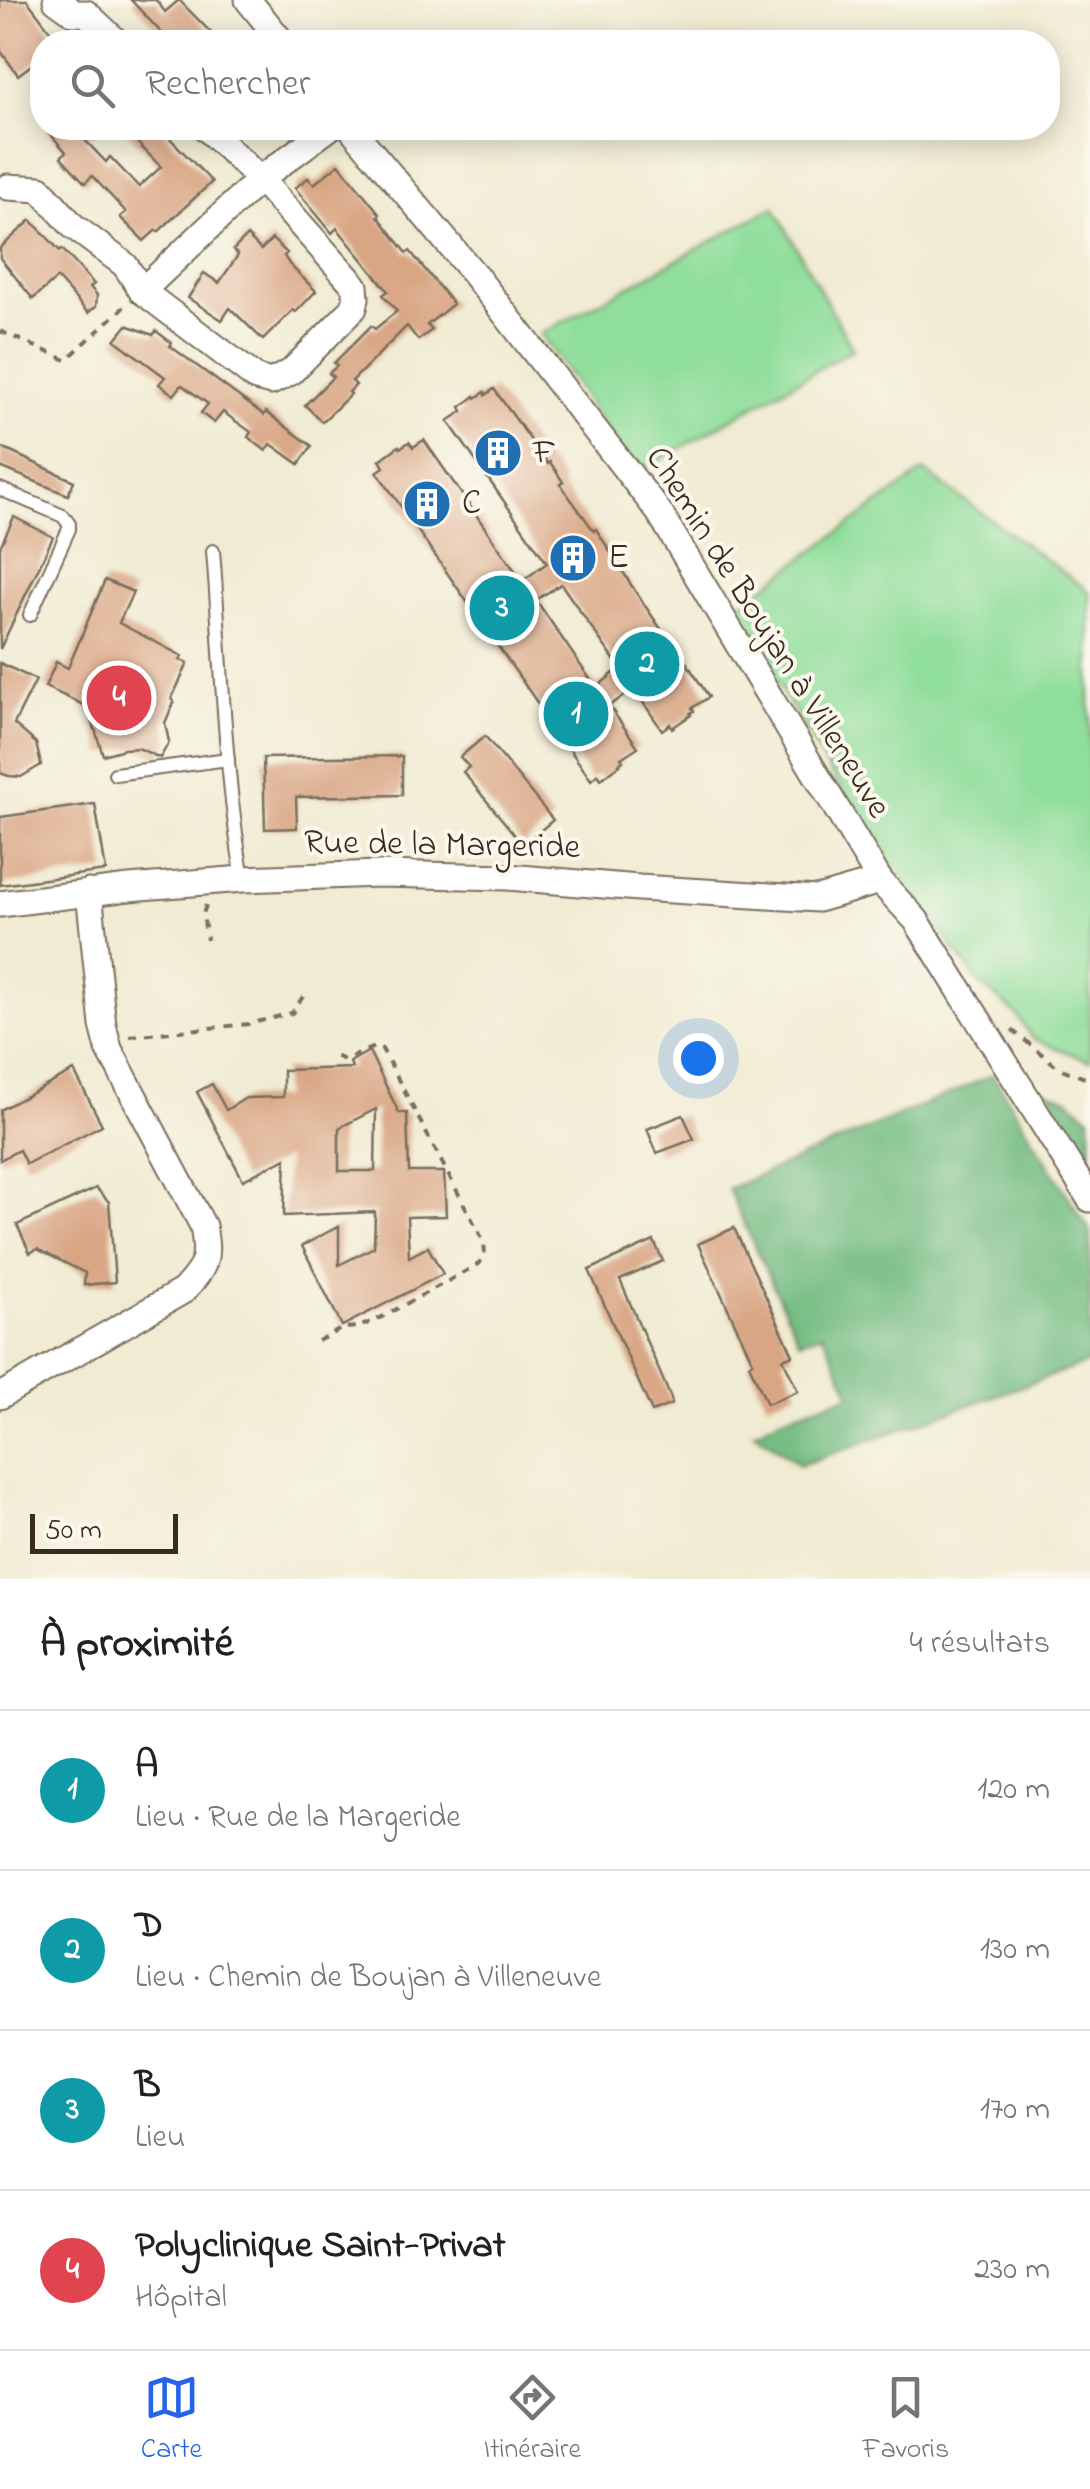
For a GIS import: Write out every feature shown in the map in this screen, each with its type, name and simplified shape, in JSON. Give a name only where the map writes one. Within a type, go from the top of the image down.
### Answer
[{"type":"street","points":[[56,0],[74,13],[85,6],[106,30]]},
{"type":"street","points":[[248,0],[272,30]]},
{"type":"street","points":[[8,187],[40,189],[73,226],[125,265],[142,290],[256,378],[271,382],[292,372],[354,308],[355,286],[260,178],[219,140]]},
{"type":"street","points":[[142,290],[260,178],[312,140]]},
{"type":"street","name":"Chemin de Boujan à Villeneuve","points":[[362,140],[484,287],[659,512],[880,881],[916,920],[1090,1199]]},
{"type":"street","name":"Rue de la Margeride","points":[[0,904],[243,879],[378,874],[508,876],[818,899],[880,881]]},
{"type":"street","points":[[0,1396],[184,1291],[203,1270],[203,1226],[109,1049],[103,1025],[90,892]]},
{"type":"lane","points":[[0,489],[63,516],[69,524],[30,615]]},
{"type":"lane","points":[[213,552],[219,663],[243,879]]},
{"type":"lane","points":[[115,774],[228,758]]},
{"type":"path","points":[[0,331],[66,360],[142,290]]},
{"type":"path","points":[[206,940],[204,914],[212,882]]},
{"type":"path","points":[[103,1025],[116,1023],[118,1037],[249,1024],[292,1013],[304,995]]},
{"type":"path","points":[[1012,1030],[1059,1068],[1090,1080]]},
{"type":"path","points":[[318,1341],[343,1328],[359,1327],[380,1318],[479,1264],[485,1256],[484,1242],[382,1049],[376,1046],[345,1060],[332,1055]]},
{"type":"green space","points":[[774,207],[853,349],[644,469],[619,448],[541,334]]},
{"type":"green space","points":[[924,471],[1090,592],[1090,1061],[1033,1039],[1015,1013],[980,984],[869,836],[733,609]]},
{"type":"green space","points":[[993,1075],[1090,1231],[1090,1362],[800,1465],[754,1432],[783,1417],[851,1395],[823,1334],[799,1341],[728,1189]]},
{"type":"green space","points":[[1033,1087],[1068,1098],[1090,1117],[1090,1180]]},
{"type":"building","points":[[0,0],[27,0],[50,30],[30,30],[30,66],[18,75],[0,50]]},
{"type":"building","points":[[131,0],[156,0],[165,12],[179,0],[208,30],[159,30]]},
{"type":"building","points":[[56,140],[85,140],[106,162],[110,157],[139,187],[161,167],[135,140],[172,140],[212,182],[144,241],[120,217],[126,212],[92,176],[85,183],[61,157],[66,152]]},
{"type":"building","points":[[339,164],[407,253],[410,251],[453,304],[427,325],[432,330],[418,340],[407,326],[352,381],[356,385],[351,394],[322,422],[305,405],[333,377],[329,373],[337,366],[334,363],[371,326],[375,329],[397,311],[383,295],[388,291],[337,228],[332,233],[295,188],[308,178],[314,184]]},
{"type":"building","points":[[31,220],[94,284],[90,287],[97,295],[96,306],[88,313],[57,278],[33,299],[0,258],[0,248]]},
{"type":"building","points":[[247,236],[261,250],[272,239],[287,253],[284,256],[289,264],[316,291],[263,340],[230,308],[222,320],[188,298],[204,273],[219,283],[238,255],[233,250]]},
{"type":"building","points":[[127,325],[153,335],[156,331],[172,343],[170,346],[312,446],[299,464],[271,444],[266,451],[248,437],[251,432],[223,412],[214,423],[201,413],[208,404],[182,385],[174,395],[159,384],[165,377],[115,340]]},
{"type":"building","points":[[494,389],[550,462],[563,482],[560,484],[596,529],[709,697],[692,708],[691,715],[662,730],[634,689],[609,706],[638,747],[601,779],[598,774],[591,780],[377,472],[384,467],[380,460],[399,446],[409,442],[413,447],[424,440],[522,581],[547,563],[448,421],[475,396],[485,392],[486,395]],"holes":[[[561,584],[620,668],[596,688],[536,600]]]},
{"type":"building","points":[[0,447],[74,481],[68,495],[0,467]]},
{"type":"building","points":[[14,517],[53,537],[0,649],[0,547]]},
{"type":"building","points":[[105,580],[133,592],[119,623],[182,656],[180,660],[188,663],[172,698],[174,702],[165,723],[169,742],[160,758],[138,748],[103,755],[88,707],[45,687],[56,662],[68,668]]},
{"type":"building","points":[[0,663],[36,680],[14,724],[36,743],[41,765],[21,777],[0,773]]},
{"type":"building","points":[[485,736],[553,820],[523,845],[463,772],[469,767],[460,757]]},
{"type":"building","points":[[402,756],[402,795],[296,797],[297,828],[265,829],[263,758]]},
{"type":"building","points":[[95,804],[106,871],[0,885],[0,817]]},
{"type":"building","points":[[369,1051],[399,1113],[407,1113],[409,1172],[444,1172],[446,1216],[407,1217],[409,1257],[428,1247],[443,1274],[342,1326],[302,1246],[339,1226],[339,1265],[374,1247],[375,1212],[284,1216],[286,1158],[243,1180],[197,1092],[212,1084],[226,1110],[246,1098],[283,1097],[283,1070],[352,1068],[350,1062]],"holes":[[[376,1109],[375,1171],[339,1171],[339,1128]]]},
{"type":"building","points":[[74,1071],[102,1125],[26,1164],[19,1150],[0,1160],[0,1110]]},
{"type":"building","points":[[683,1115],[694,1139],[657,1153],[647,1129]]},
{"type":"building","points":[[96,1188],[109,1202],[115,1282],[84,1285],[85,1273],[37,1249],[30,1253],[17,1225]]},
{"type":"building","points":[[734,1228],[793,1355],[783,1359],[798,1391],[767,1404],[749,1364],[753,1362],[698,1244]]},
{"type":"building","points":[[654,1241],[663,1261],[620,1280],[671,1398],[672,1404],[652,1412],[589,1270]]},
{"type":"place","name":"F","points":[[498,453]]},
{"type":"place","name":"C","points":[[427,504]]},
{"type":"place","name":"E","points":[[573,558]]},
{"type":"place","name":"B","points":[[502,608]]},
{"type":"place","name":"D","points":[[647,664]]},
{"type":"place","name":"Polyclinique Saint-Privat","points":[[119,698]]},
{"type":"place","name":"A","points":[[576,714]]}]
